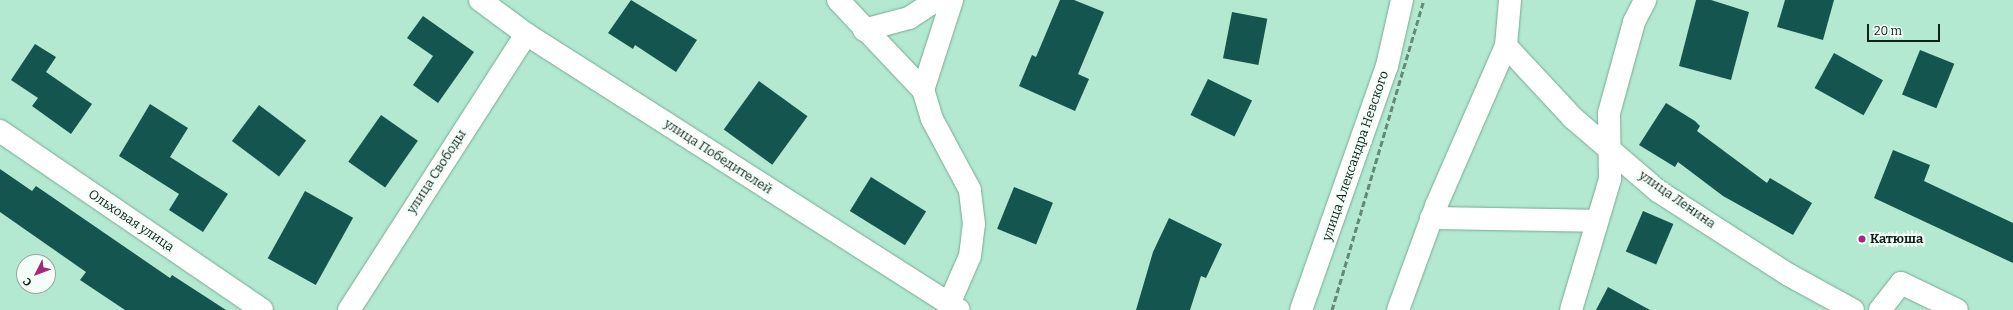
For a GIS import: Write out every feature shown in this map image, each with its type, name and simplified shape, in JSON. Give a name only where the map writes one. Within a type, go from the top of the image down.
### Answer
[{"type":"street","name":"улица Победителей","points":[[480,0],[526,34],[954,307]]},
{"type":"street","points":[[838,0],[864,30],[923,90],[932,118],[970,190],[974,224],[970,256],[954,307]]},
{"type":"street","points":[[864,30],[909,18],[937,0]]},
{"type":"street","points":[[923,90],[952,0]]},
{"type":"street","name":"улица Александра Невского","points":[[1301,310],[1384,73],[1402,0]]},
{"type":"street","points":[[1398,310],[1431,218],[1506,46],[1510,0]]},
{"type":"street","points":[[1571,310],[1610,179],[1609,113],[1634,22],[1645,0]]},
{"type":"street","name":"улица Свободы","points":[[349,310],[526,34]]},
{"type":"street","name":"улица Ленина","points":[[1506,46],[1533,78],[1610,150],[1658,191],[1789,275],[1853,310]]},
{"type":"street","name":"Ольховая улица","points":[[0,131],[262,310]]},
{"type":"street","points":[[1431,218],[1597,221]]},
{"type":"street","points":[[1880,310],[1901,283],[1957,310]]},
{"type":"building","points":[[631,0],[697,40],[676,72],[635,45],[633,49],[608,33]]},
{"type":"building","points":[[1060,0],[1074,0],[1104,12],[1078,74],[1089,79],[1075,111],[1019,86],[1032,55],[1036,57]]},
{"type":"building","points":[[1696,0],[1711,0],[1749,12],[1731,80],[1679,66]]},
{"type":"building","points":[[1785,0],[1834,0],[1823,40],[1777,27]]},
{"type":"building","points":[[1232,12],[1267,19],[1258,65],[1223,58]]},
{"type":"building","points":[[423,16],[474,52],[438,103],[413,85],[433,56],[407,38]]},
{"type":"building","points":[[35,44],[56,57],[46,72],[92,104],[71,134],[32,106],[38,98],[11,80]]},
{"type":"building","points":[[1920,50],[1954,64],[1936,108],[1902,95]]},
{"type":"building","points":[[1834,53],[1883,80],[1864,115],[1815,88]]},
{"type":"building","points":[[1208,79],[1252,100],[1235,136],[1190,115]]},
{"type":"building","points":[[759,81],[808,116],[772,165],[724,130]]},
{"type":"building","points":[[1666,103],[1695,121],[1700,126],[1697,131],[1767,183],[1770,178],[1812,203],[1793,235],[1723,196],[1678,162],[1675,167],[1639,145]]},
{"type":"building","points":[[150,104],[188,128],[170,157],[228,194],[203,232],[169,210],[179,194],[119,156]]},
{"type":"building","points":[[259,105],[306,141],[279,176],[232,141]]},
{"type":"building","points":[[381,115],[418,141],[385,188],[348,162]]},
{"type":"building","points":[[1893,150],[1930,165],[1924,181],[2013,223],[2013,263],[1874,198]]},
{"type":"building","points":[[0,169],[32,191],[36,186],[170,278],[172,275],[226,310],[125,310],[80,280],[86,272],[0,212]]},
{"type":"building","points":[[871,177],[926,211],[905,245],[850,211]]},
{"type":"building","points":[[1014,187],[1053,203],[1036,244],[997,229]]},
{"type":"building","points":[[305,191],[353,218],[316,285],[268,258]]},
{"type":"building","points":[[1643,211],[1673,224],[1656,264],[1626,252]]},
{"type":"building","points":[[1169,218],[1222,244],[1206,278],[1201,276],[1190,310],[1136,310],[1153,252]]},
{"type":"building","points":[[1608,287],[1650,310],[1596,310]]},
{"type":"railway","points":[[1332,310],[1424,0]]},
{"type":"place","name":"Катюша","points":[[1862,239]]}]
